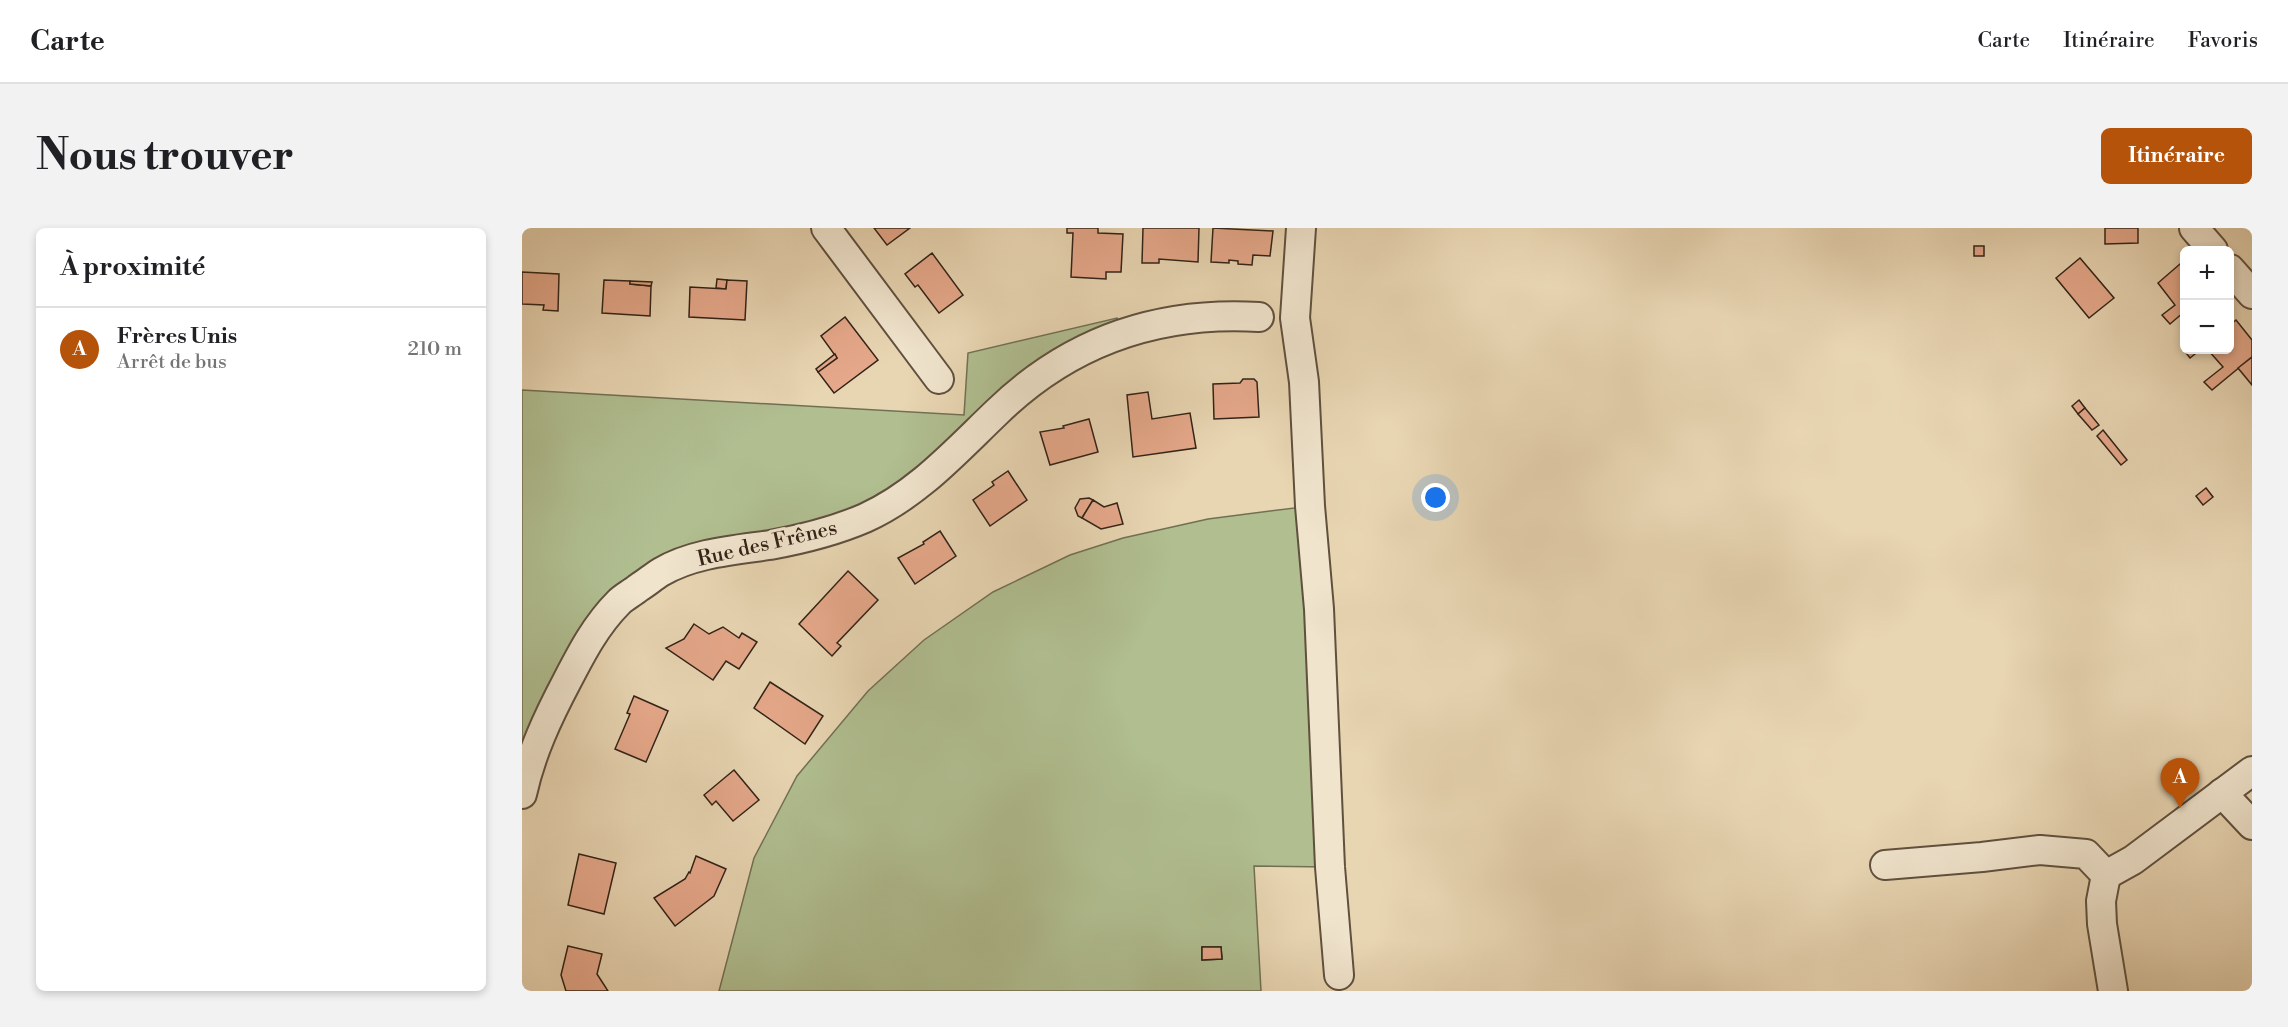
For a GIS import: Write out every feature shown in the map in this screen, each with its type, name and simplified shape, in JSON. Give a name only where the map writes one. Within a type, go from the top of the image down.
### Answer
[{"type":"street","points":[[826,228],[939,379]]},
{"type":"street","points":[[1300,228],[1295,318],[1304,382],[1310,506],[1319,609],[1330,867],[1339,975]]},
{"type":"street","points":[[2234,274],[2252,294]]},
{"type":"street","name":"Rue des Frênes","points":[[522,794],[542,728],[589,638],[620,601],[663,571],[726,550],[824,533],[890,506],[952,457],[998,410],[1032,382],[1063,359],[1125,331],[1181,319],[1227,315],[1295,318]]},
{"type":"street","points":[[2106,875],[2133,860],[2252,771]]},
{"type":"street","points":[[2222,793],[2252,825]]},
{"type":"street","points":[[1885,865],[2040,850],[2086,854],[2106,875]]},
{"type":"street","points":[[2106,875],[2101,901],[2113,991]]},
{"type":"green space","points":[[1117,318],[1125,331],[1063,359],[890,506],[726,550],[620,601],[522,794],[522,390],[964,415],[968,353]]},
{"type":"green space","points":[[1310,506],[1330,867],[1254,866],[1261,991],[719,991],[754,858],[797,776],[868,691],[924,640],[993,592],[1070,555],[1123,538],[1208,519]]},
{"type":"building","points":[[874,228],[910,228],[887,245]]},
{"type":"building","points":[[1067,228],[1098,228],[1098,233],[1123,234],[1121,272],[1106,272],[1106,279],[1071,277],[1073,233],[1067,233]]},
{"type":"building","points":[[1143,228],[1199,228],[1198,262],[1159,259],[1159,263],[1142,263]]},
{"type":"building","points":[[1213,228],[1273,231],[1270,256],[1253,255],[1252,265],[1238,264],[1238,261],[1229,260],[1229,263],[1211,262]]},
{"type":"building","points":[[2105,228],[2138,228],[2138,243],[2105,244]]},
{"type":"building","points":[[1974,246],[1984,246],[1984,256],[1974,256]]},
{"type":"building","points":[[932,253],[963,295],[939,313],[918,285],[915,287],[905,274]]},
{"type":"building","points":[[2080,258],[2114,298],[2089,318],[2056,278]]},
{"type":"building","points":[[2180,264],[2180,315],[2170,324],[2162,315],[2175,305],[2158,283]]},
{"type":"building","points":[[522,272],[559,274],[558,311],[543,310],[544,305],[522,304]]},
{"type":"building","points":[[717,279],[727,280],[726,289],[716,288]]},
{"type":"building","points":[[604,280],[630,281],[630,284],[651,286],[650,316],[602,313]]},
{"type":"building","points":[[727,280],[747,281],[745,320],[689,317],[690,287],[726,289]]},
{"type":"building","points":[[630,281],[652,282],[651,286],[630,284]]},
{"type":"building","points":[[845,317],[878,360],[834,393],[818,372],[837,358],[821,336]]},
{"type":"building","points":[[2236,320],[2252,340],[2252,357],[2212,390],[2204,382],[2223,367],[2212,354],[2234,354],[2234,322]]},
{"type":"building","points":[[835,354],[837,358],[818,372],[816,369]]},
{"type":"building","points":[[2252,357],[2252,385],[2238,368]]},
{"type":"building","points":[[1243,379],[1254,379],[1257,382],[1259,417],[1214,419],[1213,384],[1240,383]]},
{"type":"building","points":[[1148,392],[1152,419],[1190,413],[1196,448],[1133,457],[1127,395]]},
{"type":"building","points":[[2079,400],[2085,408],[2078,414],[2072,406]]},
{"type":"building","points":[[2085,408],[2099,425],[2092,430],[2078,414]]},
{"type":"building","points":[[1089,419],[1098,452],[1050,465],[1040,432],[1064,428],[1063,426]]},
{"type":"building","points":[[2103,430],[2127,460],[2121,465],[2097,436]]},
{"type":"building","points":[[1008,471],[1027,500],[990,526],[973,500],[994,485],[992,482]]},
{"type":"building","points":[[2206,488],[2213,497],[2203,505],[2196,496]]},
{"type":"building","points":[[1080,499],[1093,500],[1082,518],[1078,516],[1075,508]]},
{"type":"building","points":[[1093,500],[1104,507],[1117,503],[1123,524],[1101,529],[1082,518]]},
{"type":"building","points":[[940,531],[956,556],[915,584],[898,558],[924,544],[923,542]]},
{"type":"building","points":[[848,571],[878,600],[837,643],[841,646],[832,656],[799,624]]},
{"type":"building","points":[[694,624],[709,634],[723,627],[739,638],[742,633],[757,642],[739,669],[726,661],[713,680],[666,648],[684,639]]},
{"type":"building","points":[[770,682],[823,716],[805,744],[754,708]]},
{"type":"building","points":[[634,696],[668,711],[646,762],[615,749],[630,714],[627,713]]},
{"type":"building","points":[[734,770],[759,800],[733,821],[716,801],[712,805],[704,795]]},
{"type":"building","points":[[579,854],[616,863],[604,914],[568,905]]},
{"type":"building","points":[[696,856],[726,869],[714,896],[675,926],[654,898],[685,879],[690,873]]},
{"type":"building","points":[[568,946],[602,954],[597,974],[608,991],[566,991],[561,975]]},
{"type":"building","points":[[1202,947],[1221,947],[1222,959],[1202,960]]},
{"type":"building","points":[[1202,947],[1221,947],[1222,959],[1202,960]]},
{"type":"place","name":"Frères Unis","points":[[2180,808]]}]
